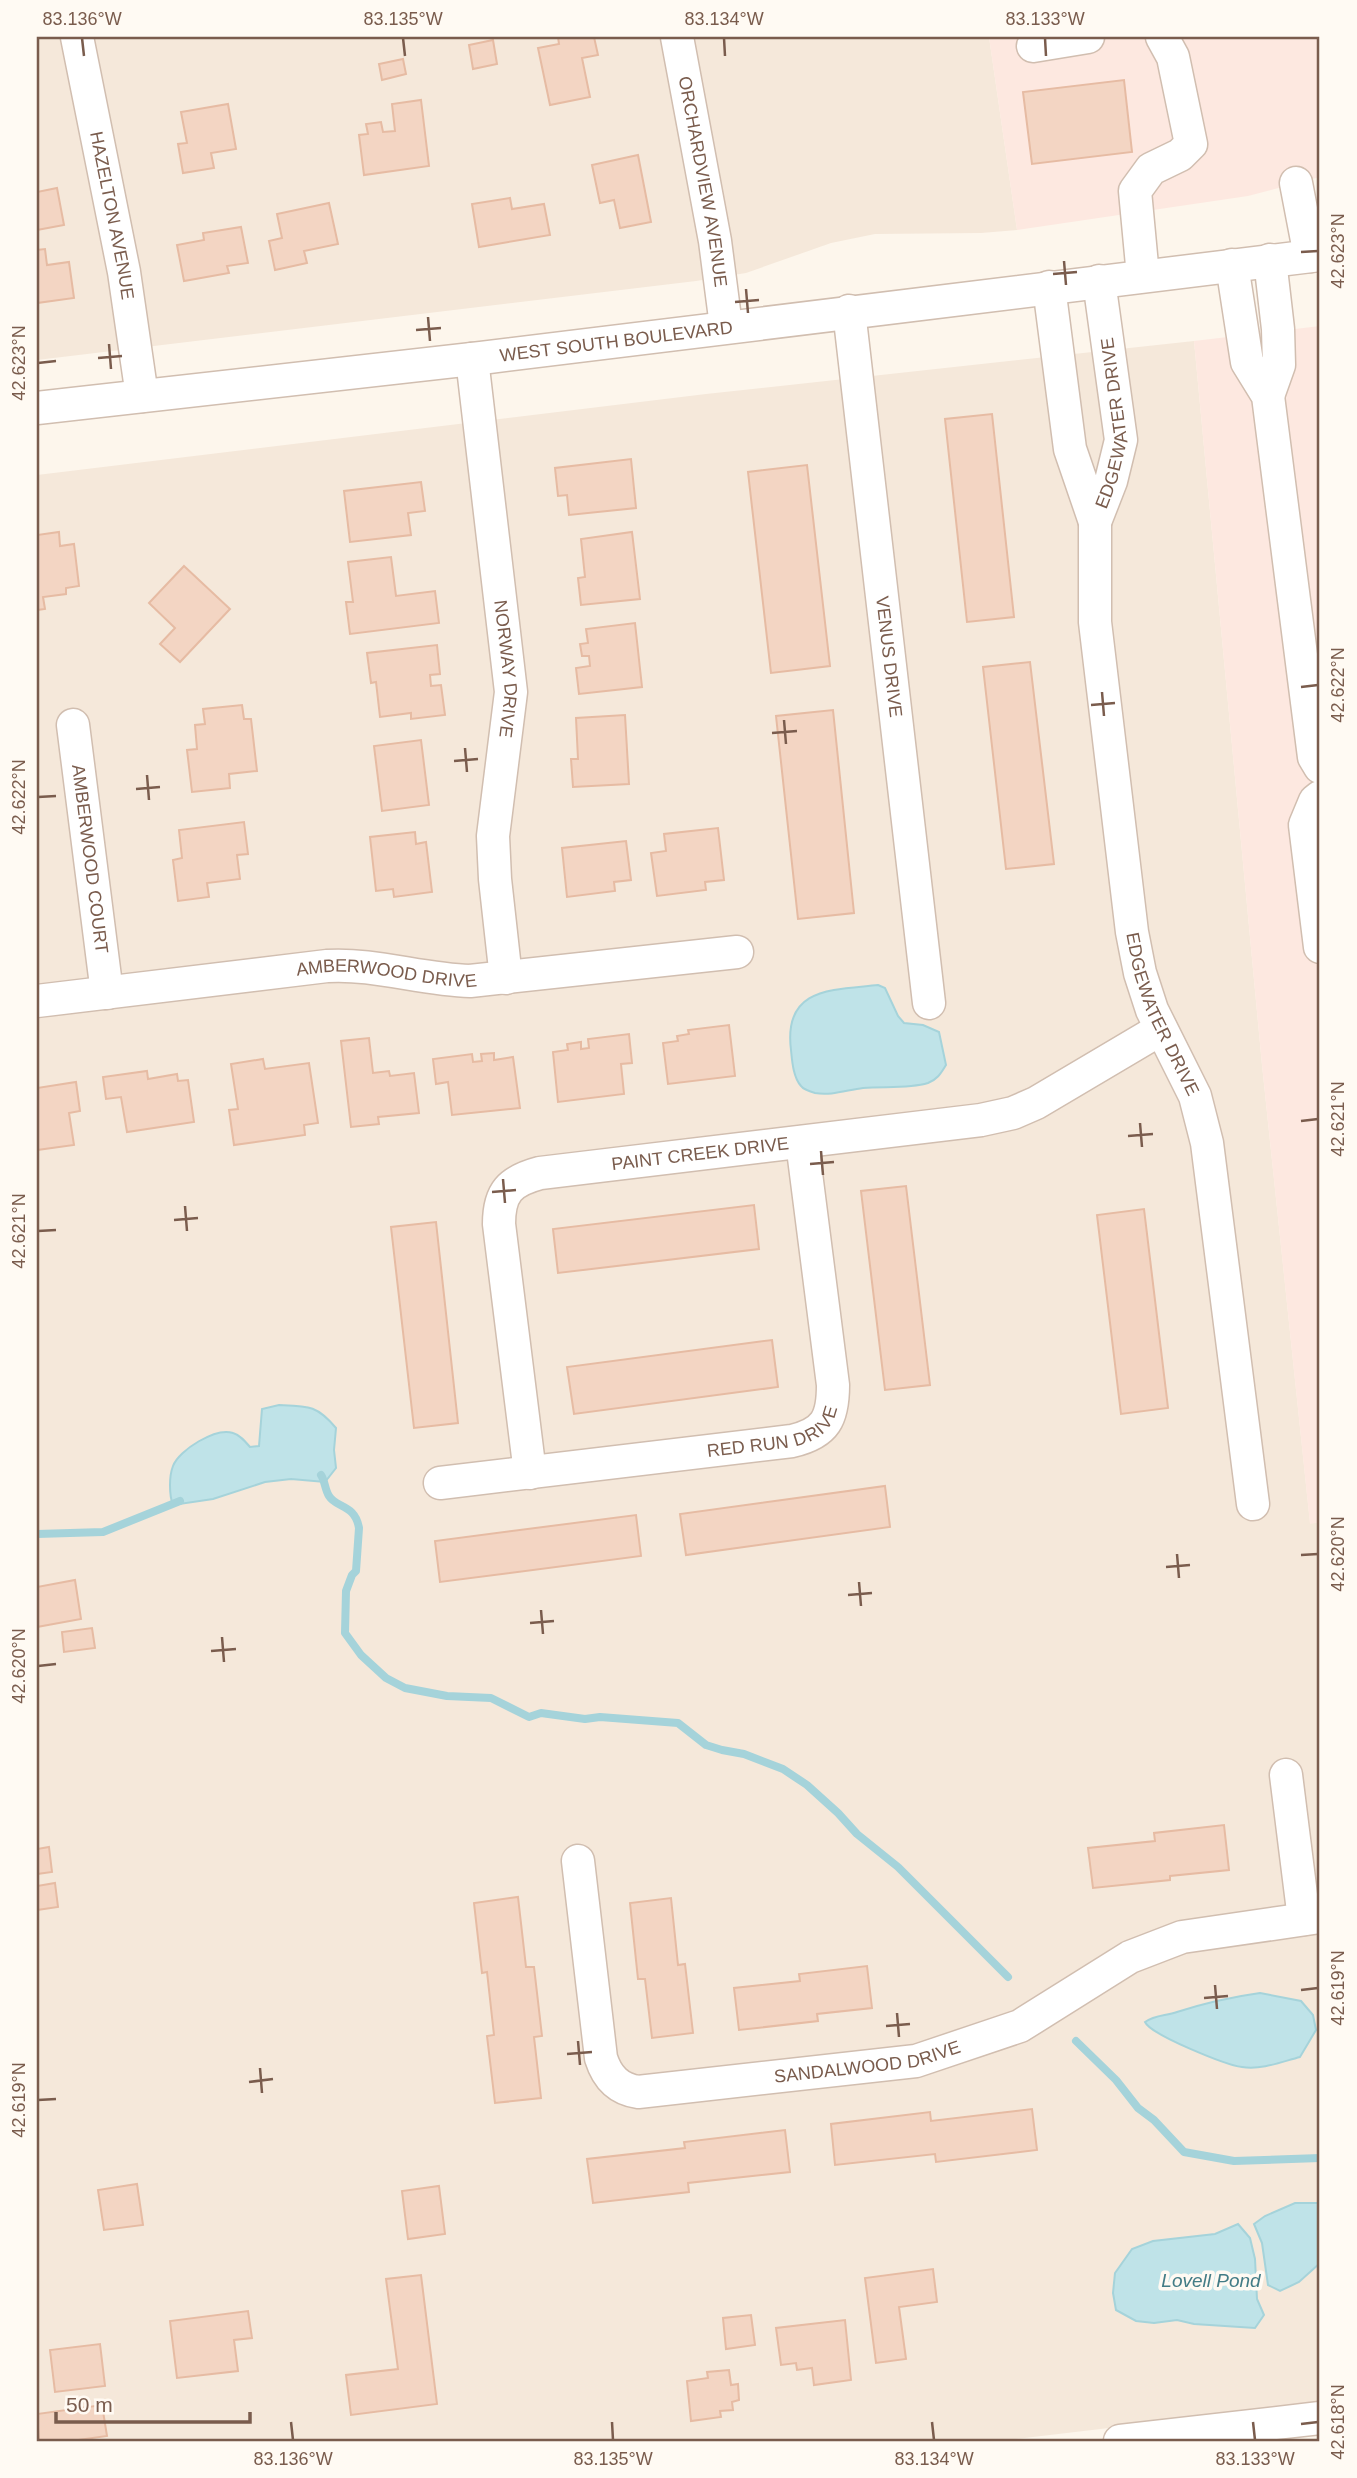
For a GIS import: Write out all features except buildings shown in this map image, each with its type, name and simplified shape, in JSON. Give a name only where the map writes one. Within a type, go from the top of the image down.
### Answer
[{"type":"street","name":"HAZELTON AVENUE","points":[[77,37],[124,272],[142,396]]},
{"type":"street","name":"ORCHARDVIEW AVENUE","points":[[677,37],[715,241],[726,326]]},
{"type":"street","points":[[1033,46],[1088,37]]},
{"type":"street","points":[[1143,276],[1135,191],[1151,169],[1180,155],[1191,144],[1173,57],[1162,37]]},
{"type":"street","points":[[1296,183],[1315,255]]},
{"type":"street","name":"WEST SOUTH BOULEVARD","points":[[37,408],[472,359],[1315,255]]},
{"type":"street","points":[[1268,396],[1279,365],[1270,260]]},
{"type":"street","points":[[1233,265],[1247,362],[1268,396],[1314,757],[1320,767]]},
{"type":"street","name":"EDGEWATER DRIVE","points":[[1095,522],[1111,481],[1121,440],[1099,281]]},
{"type":"street","name":"EDGEWATER DRIVE","points":[[1049,287],[1070,449],[1095,522],[1095,622],[1132,932],[1140,973],[1152,1010],[1195,1096],[1207,1143],[1253,1504]]},
{"type":"street","name":"VENUS DRIVE","points":[[849,311],[929,1003]]},
{"type":"street","name":"NORWAY DRIVE","points":[[472,359],[511,692],[493,836],[506,978]]},
{"type":"street","name":"AMBERWOOD COURT","points":[[73,725],[107,993]]},
{"type":"street","points":[[1320,797],[1305,825],[1320,947]]},
{"type":"street","name":"AMBERWOOD DRIVE","points":[[37,1001],[341,965],[470,981],[737,952]]},
{"type":"street","name":"PAINT CREEK DRIVE","points":[[530,1472],[499,1224],[499,1207],[508,1189],[522,1178],[540,1173],[981,1120],[1013,1113],[1036,1103],[1161,1029]]},
{"type":"street","name":"RED RUN DRIVE","points":[[440,1483],[792,1441],[815,1434],[824,1425],[833,1402],[833,1385],[802,1143]]},
{"type":"street","points":[[1286,1774],[1312,1918]]},
{"type":"street","name":"SANDALWOOD DRIVE","points":[[578,1861],[601,2058],[605,2069],[618,2085],[638,2092],[916,2061],[1020,2026],[1101,1974],[1153,1947],[1207,1931],[1312,1918]]},
{"type":"street","points":[[1120,2441],[1320,2418]]},
{"type":"shaded area","points":[[37,37],[989,37],[1017,230],[875,234],[831,243],[746,273],[696,281],[37,360]]},
{"type":"shaded area","points":[[989,37],[1320,37],[1320,177],[1248,196],[1017,230]]},
{"type":"shaded area","points":[[1320,326],[1320,1522],[1310,1524],[1262,1065],[1194,341]]},
{"type":"shaded area","points":[[1194,341],[1262,1065],[1310,1523],[1320,1522],[1320,2403],[999,2441],[37,2441],[37,475],[706,394]]},
{"type":"water","points":[[878,985],[885,988],[904,1023],[923,1025],[939,1032],[946,1065],[941,1073],[928,1083],[912,1086],[863,1088],[827,1094],[803,1088],[793,1068],[791,1029],[795,1014],[803,1003],[828,991]]},
{"type":"water","points":[[279,1405],[311,1408],[336,1428],[336,1468],[325,1482],[291,1479],[265,1482],[213,1499],[173,1505],[171,1475],[173,1466],[183,1453],[199,1441],[226,1432],[238,1435],[250,1447],[259,1446],[262,1409]]},
{"type":"water","points":[[1260,1993],[1301,2001],[1313,2015],[1316,2030],[1300,2057],[1249,2068],[1233,2065],[1174,2041],[1150,2028],[1145,2022],[1208,2003]]},
{"type":"water","name":"Lovell Pond","points":[[1295,2203],[1320,2203],[1320,2263],[1299,2282],[1280,2291],[1268,2285],[1262,2243],[1254,2224],[1265,2216]]},
{"type":"water","name":"Lovell Pond","points":[[1238,2224],[1250,2238],[1255,2259],[1257,2299],[1264,2315],[1255,2328],[1194,2324],[1177,2320],[1154,2323],[1136,2321],[1116,2310],[1113,2293],[1115,2273],[1132,2249],[1153,2241],[1215,2234]]},
{"type":"waterway","points":[[321,1475],[329,1496],[350,1510],[359,1528],[356,1571],[346,1591],[345,1633],[361,1655],[386,1678],[405,1688],[447,1696],[491,1698],[529,1717],[541,1713],[585,1719],[600,1717],[678,1723],[706,1745],[744,1754],[783,1769],[807,1785],[857,1834],[898,1867],[1008,1977]]},
{"type":"waterway","points":[[37,1534],[103,1532],[180,1501]]},
{"type":"waterway","points":[[1076,2041],[1116,2080],[1138,2108],[1154,2120],[1184,2152],[1234,2161],[1320,2158]]}]
